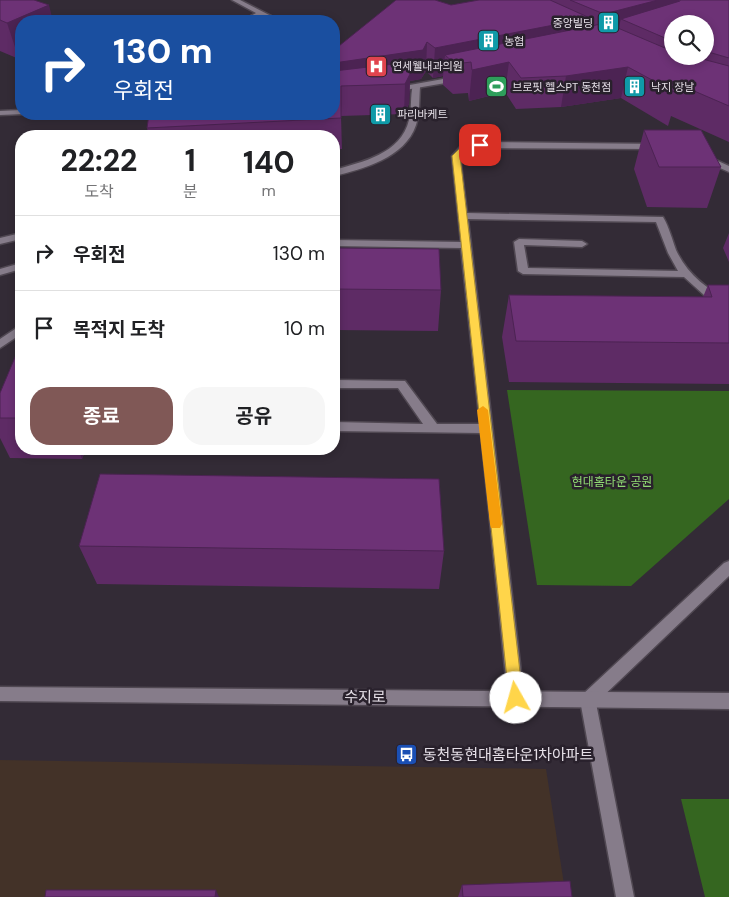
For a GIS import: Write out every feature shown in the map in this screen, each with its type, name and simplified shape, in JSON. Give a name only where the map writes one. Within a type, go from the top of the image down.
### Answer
[{"type":"street","points":[[235,0],[266,15]]},
{"type":"street","points":[[258,15],[262,13]]},
{"type":"street","points":[[389,90],[416,87],[464,77]]},
{"type":"street","points":[[340,171],[383,156],[399,145],[410,132],[415,114],[416,87]]},
{"type":"street","points":[[0,113],[15,112]]},
{"type":"street","points":[[516,698],[456,156],[464,148],[480,145],[668,146]]},
{"type":"street","points":[[695,153],[729,169]]},
{"type":"street","points":[[462,216],[660,219],[677,262],[685,274],[729,306]]},
{"type":"street","points":[[0,241],[15,237]]},
{"type":"street","points":[[582,244],[519,242],[523,271],[685,274]]},
{"type":"street","points":[[340,243],[466,245]]},
{"type":"street","points":[[0,272],[15,268]]},
{"type":"street","points":[[0,344],[15,333]]},
{"type":"street","points":[[340,384],[402,384],[433,428]]},
{"type":"street","points":[[340,427],[485,429]]},
{"type":"street","points":[[625,897],[588,700],[729,567]]},
{"type":"street","name":"수지로","points":[[0,694],[729,701]]},
{"type":"shaded area","points":[[0,760],[546,769],[566,897],[0,897]]},
{"type":"green space","name":"현대홈타운 공원","points":[[507,390],[729,391],[729,499],[631,586],[537,585]]},
{"type":"green space","points":[[681,799],[729,799],[729,897],[705,897]]},
{"type":"building","points":[[0,0],[34,0],[49,5],[26,15],[15,15],[15,20],[7,23],[0,20]]},
{"type":"building","points":[[396,0],[435,0],[451,5],[479,0],[550,0],[590,18],[435,48],[427,42],[423,50],[340,62],[340,45]]},
{"type":"building","points":[[570,0],[658,0],[604,14]]},
{"type":"building","points":[[729,0],[729,58],[714,54],[714,15],[664,15],[664,38],[621,19],[680,1]]},
{"type":"building","points":[[606,23],[664,48],[664,65],[714,65],[714,62],[729,66],[729,106],[671,81],[678,94],[628,67],[566,76],[521,78],[509,62],[472,70],[471,62],[455,64],[445,55]]},
{"type":"building","points":[[411,62],[410,74],[405,84],[341,86],[340,118],[340,70]]},
{"type":"building","points":[[148,120],[302,120],[147,128]]},
{"type":"building","points":[[644,130],[701,130],[721,167],[659,167]]},
{"type":"building","points":[[340,248],[439,249],[441,290],[340,289]]},
{"type":"building","points":[[708,285],[729,285],[729,343],[516,341],[509,295],[712,297]]},
{"type":"building","points":[[15,357],[15,418],[0,418],[0,393]]},
{"type":"building","points":[[100,474],[439,479],[444,551],[79,546]]},
{"type":"building","points":[[570,881],[572,897],[463,897],[462,885]]},
{"type":"building","points":[[46,890],[216,890],[215,897],[45,897]]},
{"type":"slow traffic","points":[[483,410],[496,524]]},
{"type":"place","name":"중앙빌딩","points":[[609,23]]},
{"type":"place","name":"농협","points":[[488,41]]},
{"type":"place","name":"연세웰내과의원","points":[[376,66]]},
{"type":"place","name":"브로핏 헬스PT 동천점","points":[[496,87]]},
{"type":"place","name":"낙지 장날","points":[[635,87]]},
{"type":"place","name":"파리바케트","points":[[381,114]]},
{"type":"place","name":"동천동현대홈타운1차아파트","points":[[407,755]]},
{"type":"route","points":[[480,145],[464,148],[456,156],[516,698]]}]
